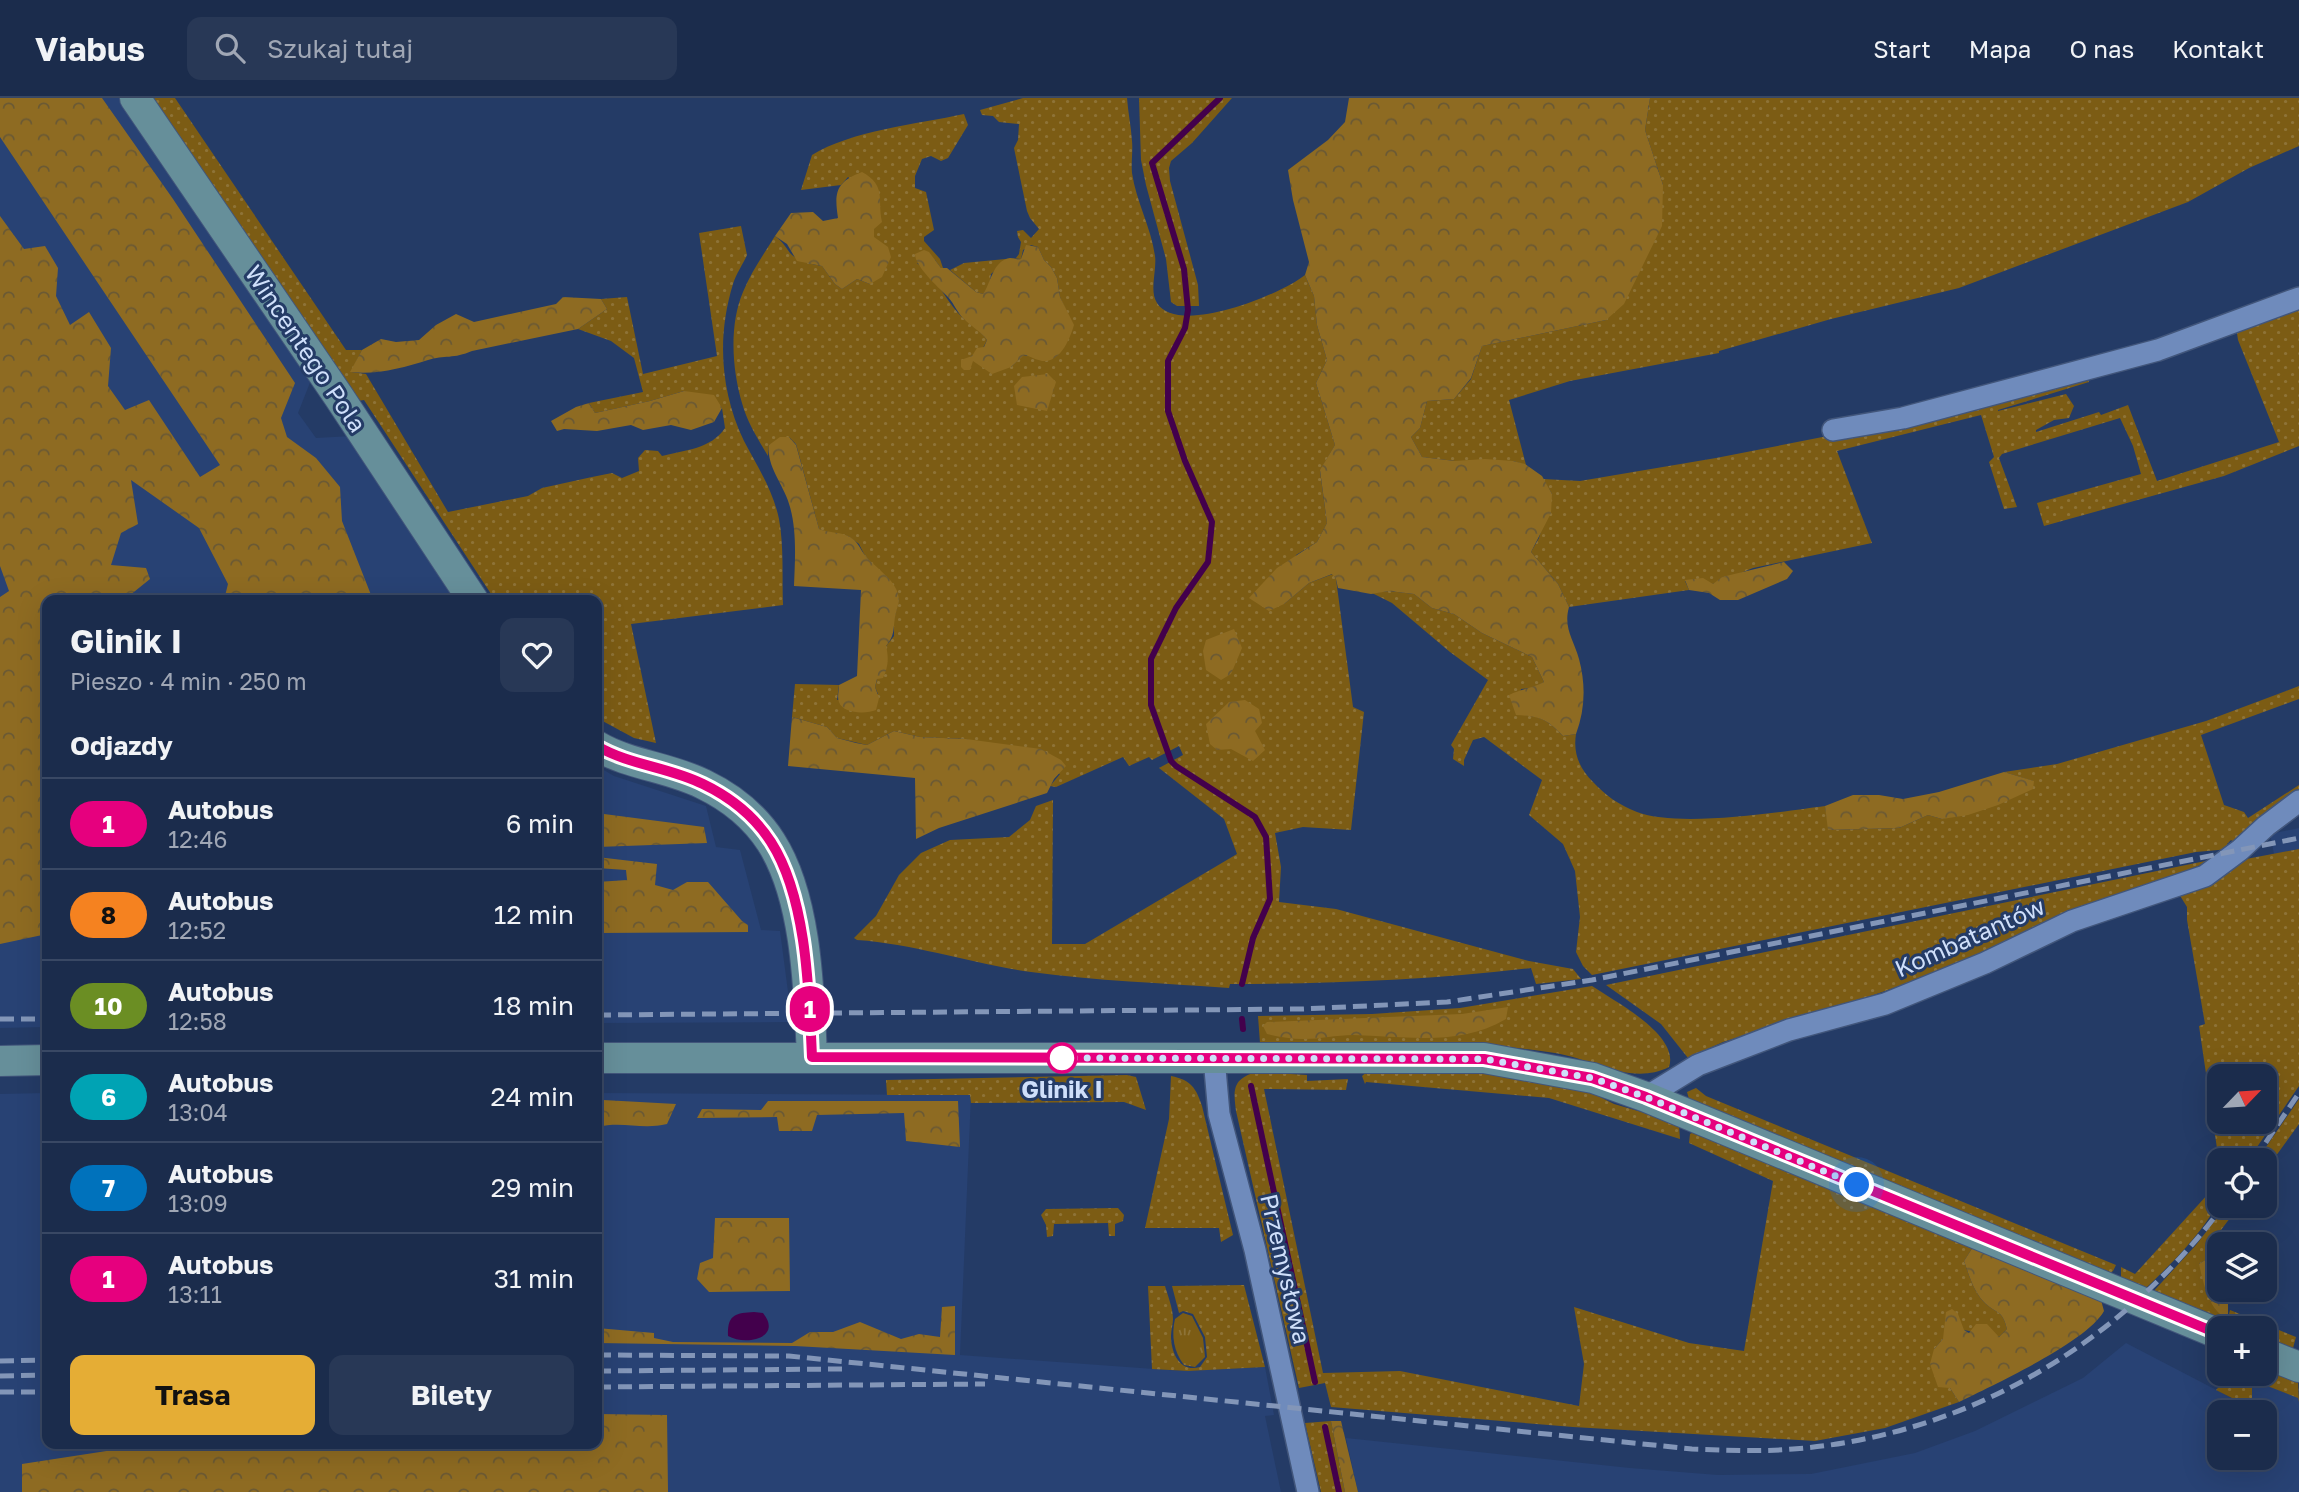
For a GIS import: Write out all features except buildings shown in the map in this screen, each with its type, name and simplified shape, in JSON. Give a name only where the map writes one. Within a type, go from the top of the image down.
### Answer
[{"type":"street","name":"Wincentego Pola","points":[[135,98],[339,397],[470,595]]},
{"type":"street","points":[[1833,430],[1903,418],[2158,350],[2299,298]]},
{"type":"street","points":[[602,748],[701,783],[719,793],[752,818],[771,843],[784,870],[801,931],[809,994],[812,1057]]},
{"type":"street","name":"Kombatantów","points":[[1646,1097],[1698,1065],[1789,1030],[1885,1004],[1985,963],[2072,921],[2205,876],[2299,801]]},
{"type":"street","points":[[602,1058],[1484,1059],[1592,1078],[1646,1097],[2207,1329]]},
{"type":"street","name":"Przemysłowa","points":[[1214,1058],[1219,1114],[1255,1250],[1308,1492]]},
{"type":"street","points":[[0,1061],[42,1060]]},
{"type":"street","points":[[2277,1358],[2299,1367]]},
{"type":"shaded area","points":[[0,98],[119,98],[311,380],[298,413],[316,438],[352,436],[455,595],[42,595],[42,1027],[0,1028]]},
{"type":"shaded area","points":[[602,769],[614,776],[706,806],[716,847],[740,850],[761,930],[780,931],[792,1022],[602,1023]]},
{"type":"shaded area","points":[[2299,828],[2299,849],[2274,854],[2270,834]]},
{"type":"shaded area","points":[[42,1093],[42,1449],[602,1449],[602,1093],[971,1095],[960,1355],[1182,1371],[1265,1367],[1274,1415],[1265,1416],[1281,1492],[0,1492],[0,1094]]},
{"type":"shaded area","points":[[763,1313],[768,1322],[765,1334],[752,1340],[728,1336],[729,1324],[734,1316]]},
{"type":"shaded area","points":[[2126,1343],[2236,1400],[2207,1400],[2207,1470],[2277,1470],[2277,1400],[2251,1400],[2251,1386],[2269,1386],[2299,1398],[2299,1492],[1358,1492],[1346,1438],[1718,1475],[1811,1474],[1915,1453],[1975,1431],[2083,1378]]},
{"type":"green space","points":[[0,98],[102,98],[173,199],[295,383],[281,418],[287,437],[316,458],[340,487],[342,521],[371,595],[225,595],[228,584],[199,528],[131,480],[138,524],[121,533],[111,565],[146,568],[150,579],[130,595],[42,595],[42,935],[0,944],[0,597],[9,591],[0,566],[0,216],[24,249],[45,246],[58,268],[56,296],[70,325],[89,312],[111,348],[108,386],[125,410],[149,400],[200,477],[220,465],[0,137]]},
{"type":"green space","points":[[147,98],[175,98],[346,350],[362,350],[351,372],[366,374],[448,512],[528,496],[542,488],[612,473],[622,478],[639,471],[638,458],[645,450],[658,451],[662,456],[697,448],[719,435],[725,428],[722,408],[684,391],[595,413],[589,403],[643,392],[634,358],[611,341],[578,329],[607,309],[601,299],[627,297],[643,374],[717,356],[699,233],[741,226],[747,255],[734,280],[728,304],[723,343],[726,383],[736,422],[769,488],[779,519],[783,605],[631,624],[656,743],[634,738],[602,721],[602,595],[492,595],[364,400],[352,402]]},
{"type":"green space","points":[[1023,98],[1127,98],[1132,141],[1132,173],[1153,245],[1153,287],[1157,303],[1168,312],[1186,316],[1207,314],[1254,301],[1305,275],[1314,296],[1317,325],[1327,360],[1316,383],[1335,445],[1320,471],[1327,523],[1317,542],[1296,555],[1284,604],[1309,583],[1333,574],[1336,579],[1353,707],[1364,712],[1351,830],[1303,827],[1275,833],[1281,867],[1279,902],[1336,909],[1529,961],[1573,969],[1581,979],[1536,984],[1531,968],[1456,976],[1230,984],[1229,988],[1031,972],[854,938],[876,916],[899,875],[921,853],[950,840],[1009,837],[1030,820],[1036,806],[1053,800],[1052,944],[1085,944],[1237,854],[1224,819],[1159,768],[1183,755],[1179,746],[1152,760],[1149,757],[1129,766],[1123,757],[1056,787],[1050,786],[1060,774],[966,739],[920,737],[894,731],[867,745],[837,738],[827,727],[792,717],[795,684],[839,685],[837,700],[878,694],[875,687],[886,646],[894,636],[894,619],[899,599],[859,544],[848,536],[819,529],[796,444],[789,437],[769,445],[768,456],[750,424],[744,410],[734,362],[736,318],[746,285],[775,236],[797,259],[822,266],[842,289],[857,279],[870,284],[874,229],[880,201],[848,177],[841,185],[801,190],[812,155],[865,134],[964,114],[968,125],[948,158],[941,161],[931,156],[922,159],[915,176],[915,188],[926,192],[934,230],[924,237],[924,241],[940,259],[943,268],[935,260],[917,263],[934,280],[958,313],[987,340],[983,348],[970,357],[972,360],[1011,367],[1023,355],[1028,356],[1069,318],[1060,297],[1057,278],[1038,247],[1031,245],[1023,250],[1021,259],[1013,258],[1019,254],[1021,242],[1017,231],[1023,230],[1031,238],[1039,229],[1027,211],[1014,148],[1018,140],[1019,124],[999,122],[993,116],[982,115],[980,110]]},
{"type":"green space","points":[[1139,98],[1232,98],[1192,143],[1171,161],[1169,168],[1170,181],[1198,285],[1199,306],[1177,306],[1171,302],[1166,259],[1141,160]]},
{"type":"green space","points":[[1349,98],[1650,98],[1645,130],[1663,185],[1662,226],[1624,304],[1606,320],[1482,346],[1471,378],[1454,399],[1427,401],[1420,428],[1411,437],[1422,457],[1455,461],[1485,459],[1525,464],[1542,476],[1552,494],[1551,513],[1531,552],[1558,584],[1569,607],[1568,628],[1579,659],[1584,688],[1583,707],[1576,734],[1563,736],[1542,720],[1516,715],[1509,695],[1544,682],[1532,657],[1482,633],[1454,614],[1432,608],[1414,594],[1389,591],[1371,594],[1338,588],[1332,574],[1309,583],[1284,604],[1269,611],[1249,598],[1277,568],[1317,542],[1327,523],[1320,470],[1335,445],[1316,383],[1327,360],[1317,325],[1314,296],[1305,275],[1309,262],[1288,170],[1328,140],[1345,122]]},
{"type":"green space","points":[[1650,98],[2299,98],[2299,146],[2249,168],[2188,202],[1959,288],[1831,319],[1719,353],[1570,381],[1509,400],[1526,465],[1513,461],[1455,461],[1422,457],[1411,437],[1420,428],[1427,401],[1454,399],[1471,379],[1482,346],[1606,320],[1663,185],[1645,130]]},
{"type":"green space","points":[[862,172],[875,182],[878,188],[882,222],[874,229],[874,237],[888,247],[891,257],[882,277],[870,284],[857,279],[842,289],[822,266],[797,261],[787,244],[775,236],[791,213],[813,212],[823,221],[838,218],[836,201],[839,189],[847,180]]},
{"type":"green space","points":[[1026,245],[1038,247],[1057,278],[1060,297],[1074,325],[1068,342],[1057,356],[1046,361],[1024,355],[1011,367],[992,374],[973,361],[970,370],[964,370],[961,360],[972,356],[977,348],[984,347],[987,340],[963,318],[919,264],[915,254],[924,250],[929,252],[941,268],[947,268],[976,292],[983,294],[999,263],[1010,258],[1021,259]]},
{"type":"green space","points":[[1009,259],[991,274],[989,286],[983,294],[976,292],[950,270],[964,263]]},
{"type":"green space","points":[[563,297],[601,299],[607,309],[578,329],[390,370],[350,372],[362,350],[381,339],[396,342],[419,340],[436,325],[456,314],[474,322],[556,304]]},
{"type":"green space","points":[[2299,300],[2299,446],[2224,476],[2044,526],[2037,503],[2141,474],[2133,446],[2120,418],[2002,454],[1999,458],[2017,507],[2004,509],[1989,462],[1994,457],[1981,415],[1837,451],[1872,543],[1753,568],[1713,584],[1685,581],[1689,590],[1569,607],[1558,584],[1531,552],[1539,538],[1552,494],[1543,479],[1580,481],[1716,458],[1904,421],[2117,369],[2088,380],[2089,382],[1998,411],[2066,394],[2074,406],[2069,418],[2054,420],[2036,432],[2128,405],[2157,481],[2279,442],[2238,340],[2236,326]]},
{"type":"green space","points":[[1048,374],[1056,382],[1047,411],[1017,405],[1014,386],[1022,377]]},
{"type":"green space","points":[[684,391],[714,395],[722,408],[714,422],[691,430],[671,425],[643,430],[631,425],[597,431],[557,431],[551,421],[589,403],[595,413]]},
{"type":"green space","points":[[780,437],[789,437],[796,445],[819,529],[847,535],[853,539],[868,559],[891,581],[898,594],[893,632],[886,646],[887,667],[883,678],[877,679],[875,687],[879,698],[876,710],[850,711],[841,706],[838,698],[839,685],[857,676],[861,590],[794,586],[794,526],[788,499],[773,469],[769,453],[769,445]]},
{"type":"green space","points":[[1784,562],[1793,571],[1787,579],[1738,600],[1720,600],[1709,593],[1689,590],[1685,580],[1703,578],[1713,584],[1722,577]]},
{"type":"green space","points":[[1389,591],[1414,594],[1432,608],[1454,614],[1482,633],[1532,657],[1544,682],[1533,688],[1521,689],[1516,714],[1542,719],[1563,736],[1576,734],[1578,760],[1593,782],[1624,806],[1655,817],[1703,819],[1825,806],[1829,830],[1899,828],[1928,815],[1942,819],[2033,788],[2033,781],[2004,772],[2057,764],[2206,721],[2299,686],[2299,699],[2201,735],[2224,805],[2244,812],[2248,818],[2299,785],[2299,790],[2273,808],[2235,843],[2231,840],[2227,844],[2229,849],[2196,852],[1592,975],[1583,966],[1576,952],[1580,917],[1575,871],[1563,844],[1529,815],[1542,780],[1484,737],[1473,740],[1464,766],[1453,759],[1454,749],[1451,745],[1488,680],[1392,603],[1372,593]]},
{"type":"green space","points":[[1234,629],[1242,648],[1231,674],[1221,680],[1206,670],[1203,651],[1206,640]]},
{"type":"green space","points":[[1245,700],[1259,709],[1262,723],[1255,731],[1265,750],[1253,761],[1231,749],[1217,750],[1210,744],[1206,724],[1229,702]]},
{"type":"green space","points":[[792,717],[827,727],[837,738],[867,745],[894,731],[920,737],[966,739],[1041,749],[1061,760],[1066,766],[1054,779],[1047,793],[939,828],[916,839],[915,778],[788,766]]},
{"type":"green space","points":[[2004,772],[2034,781],[2033,789],[1968,815],[1942,819],[1928,815],[1899,828],[1828,830],[1825,806],[1853,795],[1903,799],[1939,792]]},
{"type":"green space","points":[[602,814],[704,827],[707,843],[602,847]]},
{"type":"green space","points":[[2299,849],[2299,1086],[2277,1118],[2277,1064],[2207,1064],[2207,1080],[2199,1026],[2205,1024],[2187,907],[2179,894],[2216,880],[2241,860]]},
{"type":"green space","points":[[602,858],[657,864],[655,885],[673,890],[687,882],[708,882],[748,925],[748,932],[602,933],[602,882],[627,880],[626,870],[602,868]]},
{"type":"green space","points":[[2215,859],[1945,970],[1723,1042],[1688,1058],[1661,1024],[1606,985]]},
{"type":"green space","points":[[1592,986],[1655,1031],[1665,1043],[1670,1055],[1669,1067],[1655,1072],[1626,1073],[1555,1053],[1482,1045],[1260,1043],[1258,1016],[1372,1014],[1460,1008]]},
{"type":"green space","points":[[1508,1007],[1506,1019],[1488,1028],[1450,1037],[1353,1035],[1294,1039],[1267,1034],[1263,1026],[1267,1022],[1462,1014]]},
{"type":"green space","points":[[1368,1071],[1476,1073],[1543,1080],[1582,1088],[1614,1104],[1669,1120],[1679,1126],[1680,1139],[1549,1098],[1365,1084],[1362,1076]]},
{"type":"green space","points":[[1256,1072],[1307,1075],[1307,1081],[1348,1079],[1346,1090],[1264,1089],[1323,1373],[1400,1371],[1579,1406],[1584,1364],[1574,1307],[1689,1343],[1744,1351],[1773,1181],[1689,1143],[1690,1134],[1695,1131],[1973,1247],[1964,1261],[1972,1282],[1983,1301],[2001,1315],[2007,1329],[1999,1337],[1964,1330],[1943,1339],[1934,1349],[1950,1388],[1959,1402],[1885,1428],[1815,1441],[1573,1427],[1331,1407],[1325,1383],[1299,1388],[1236,1111],[1236,1086],[1243,1078]]},
{"type":"green space","points":[[1127,1075],[1136,1077],[1146,1110],[1124,1102],[971,1103],[970,1095],[887,1095],[886,1080]]},
{"type":"green space","points":[[1171,1076],[1192,1086],[1202,1106],[1233,1235],[1221,1242],[1219,1228],[1145,1228],[1169,1119]]},
{"type":"green space","points":[[1696,1088],[1706,1096],[2116,1265],[2107,1275],[1689,1099],[1687,1092]]},
{"type":"green space","points":[[2299,1099],[2299,1124],[2277,1154],[2277,1148],[2265,1148]]},
{"type":"green space","points":[[602,1101],[676,1104],[667,1124],[602,1126]]},
{"type":"green space","points":[[768,1101],[958,1101],[960,1147],[906,1141],[904,1113],[817,1115],[812,1131],[779,1131],[777,1117],[697,1118],[702,1109],[761,1110]]},
{"type":"green space","points":[[2215,1134],[2266,1134],[2256,1148],[2217,1148]]},
{"type":"green space","points":[[2207,1195],[2209,1218],[2164,1271],[2144,1290],[2121,1282],[2121,1267],[2135,1274]]},
{"type":"green space","points":[[1118,1208],[1124,1215],[1123,1221],[1115,1224],[1115,1236],[1109,1236],[1108,1223],[1054,1224],[1053,1236],[1047,1237],[1046,1225],[1041,1215],[1046,1209]]},
{"type":"green space","points":[[715,1218],[789,1218],[790,1291],[709,1292],[697,1279],[700,1263],[713,1258]]},
{"type":"green space","points":[[2217,1218],[2230,1218],[2221,1232],[2207,1232],[2207,1259],[2199,1264],[2207,1279],[2207,1302],[2219,1302],[2227,1316],[2207,1317],[2151,1294]]},
{"type":"green space","points":[[1973,1247],[2101,1300],[2104,1311],[2079,1336],[2060,1349],[1959,1402],[1950,1388],[1938,1387],[1930,1364],[1934,1349],[1943,1339],[1946,1312],[1952,1309],[1958,1314],[1964,1330],[1969,1333],[1976,1324],[1987,1324],[1999,1337],[2007,1329],[2001,1315],[1983,1301],[1972,1282],[1964,1261]]},
{"type":"green space","points":[[2207,1259],[2207,1292],[2205,1287],[2199,1264]]},
{"type":"green space","points":[[1244,1285],[1265,1367],[1188,1371],[1152,1369],[1148,1286],[1165,1286],[1173,1315],[1171,1336],[1175,1355],[1182,1364],[1193,1368],[1200,1367],[1207,1357],[1205,1337],[1193,1314],[1183,1311],[1179,1313],[1172,1286]]},
{"type":"green space","points":[[2228,1302],[2228,1316],[2221,1315],[2212,1303]]},
{"type":"green space","points":[[955,1306],[955,1355],[795,1346],[602,1343],[602,1328],[654,1333],[654,1338],[673,1342],[792,1343],[810,1332],[833,1332],[860,1322],[901,1339],[919,1334],[940,1337],[942,1307]]},
{"type":"green space","points":[[2230,1310],[2245,1316],[2228,1316]]},
{"type":"green space","points":[[1183,1313],[1192,1316],[1203,1338],[1205,1357],[1195,1367],[1184,1365],[1174,1344],[1175,1319]]},
{"type":"green space","points":[[2277,1329],[2296,1337],[2293,1348],[2277,1344]]},
{"type":"green space","points":[[2277,1374],[2298,1381],[2299,1402],[2298,1398],[2267,1386],[2277,1386]]},
{"type":"green space","points":[[2220,1386],[2252,1386],[2252,1400],[2236,1400],[2216,1390]]},
{"type":"green space","points":[[602,1414],[667,1415],[668,1492],[22,1492],[22,1464],[120,1449],[602,1449]]},
{"type":"green space","points":[[1331,1421],[1345,1492],[1321,1492],[1305,1423]]},
{"type":"green space","points":[[1331,1421],[1341,1421],[1358,1492],[1345,1492]]},
{"type":"waterway","points":[[1220,98],[1152,163],[1184,269],[1188,310],[1185,328],[1168,361],[1168,411],[1185,461],[1212,522],[1208,562],[1176,608],[1151,659],[1151,705],[1171,761],[1255,817],[1266,837],[1270,899],[1253,938],[1242,984]]},
{"type":"waterway","points":[[1242,1019],[1243,1029]]},
{"type":"waterway","points":[[1251,1086],[1315,1382]]},
{"type":"waterway","points":[[1325,1427],[1339,1492]]},
{"type":"railway","points":[[602,1015],[1303,1009],[1447,1002],[1592,980],[2299,838]]},
{"type":"railway","points":[[0,1019],[42,1019]]},
{"type":"railway","points":[[2262,1148],[2299,1093]]},
{"type":"railway","points":[[602,1355],[789,1356],[1692,1449],[1793,1449],[1857,1440],[1919,1425],[1978,1403],[2035,1374],[2088,1340],[2137,1300],[2182,1256],[2213,1218]]},
{"type":"railway","points":[[0,1361],[42,1360]]},
{"type":"railway","points":[[602,1371],[842,1369]]},
{"type":"railway","points":[[0,1376],[42,1375]]},
{"type":"railway","points":[[602,1387],[985,1384]]},
{"type":"railway","points":[[0,1392],[42,1392]]},
{"type":"bus line","name":"1","points":[[602,749],[715,790],[752,818],[771,843],[784,870],[801,931],[809,994],[812,1057],[1484,1059],[1556,1070],[1592,1078],[1646,1097],[2207,1329]]},
{"type":"place","name":"Glinik I","points":[[1062,1058]]},
{"type":"route","points":[[1062,1058],[1484,1059],[1556,1070],[1592,1078],[1646,1097],[1857,1185]]}]
